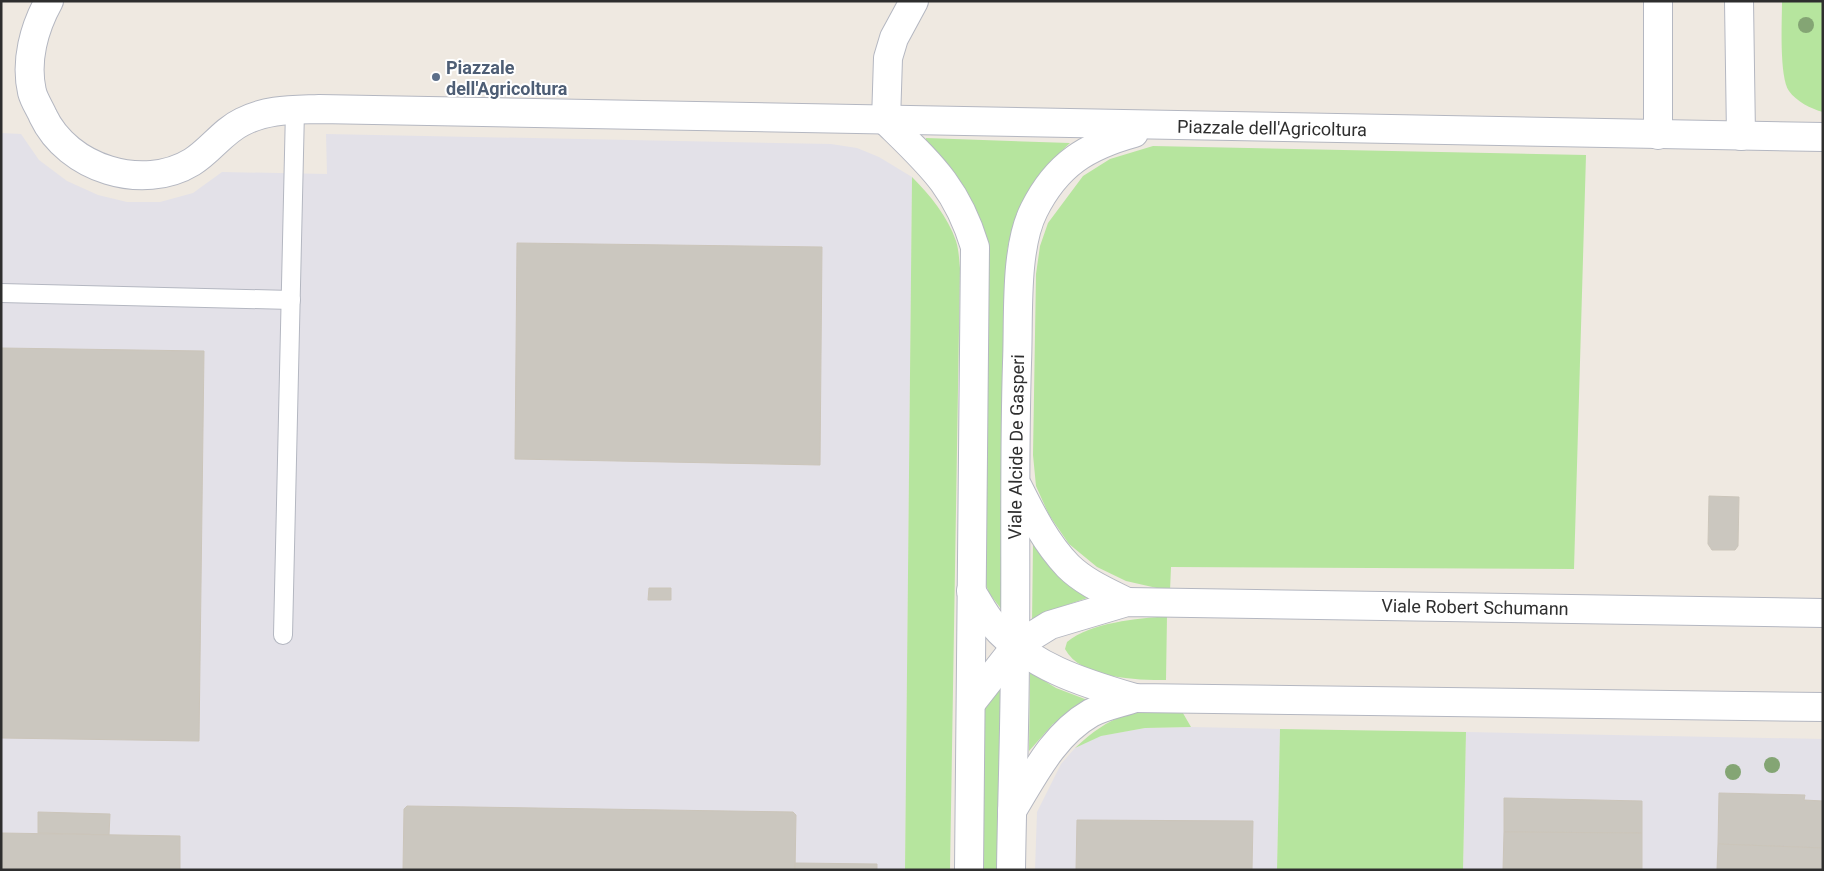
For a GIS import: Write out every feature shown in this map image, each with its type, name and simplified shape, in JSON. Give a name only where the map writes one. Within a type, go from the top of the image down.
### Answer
[{"type":"street","name":"Piazzale dell'Agricoltura","points":[[49,1],[35,32],[30,60],[32,93],[46,122],[64,144],[89,162],[121,174],[149,177],[172,172],[193,162],[241,122],[277,110],[1823,137]]},
{"type":"street","points":[[1658,1],[1658,135]]},
{"type":"street","points":[[1739,1],[1741,136]]},
{"type":"street","points":[[903,8],[888,58],[886,121],[927,161],[949,188],[966,219],[975,247],[969,870]]},
{"type":"street","name":"Viale Alcide De Gasperi","points":[[1011,870],[1016,646],[1015,480],[1022,244],[1033,211],[1049,185],[1071,161],[1100,143],[1134,133],[1185,126]]},
{"type":"street","name":"Viale Robert Schumann","points":[[1015,480],[1036,522],[1068,566],[1097,587],[1127,602]]},
{"type":"street","points":[[971,591],[992,622],[1016,646],[1055,671],[1092,686],[1135,698],[1823,707]]},
{"type":"street","name":"Viale Robert Schumann","points":[[972,702],[1016,646],[1050,625],[1127,602],[1823,613]]},
{"type":"street","points":[[1012,812],[1047,752],[1067,731],[1092,713],[1135,698]]},
{"type":"lane","points":[[283,635],[295,110]]},
{"type":"lane","points":[[1,293],[291,300]]},
{"type":"shaded area","points":[[1,133],[21,134],[39,160],[67,181],[98,195],[127,202],[160,202],[193,193],[222,172],[327,174],[326,134],[831,144],[857,148],[879,157],[912,177],[905,870],[1,870]]},
{"type":"shaded area","points":[[1145,728],[1280,729],[1277,870],[1035,870],[1037,812],[1061,764],[1075,748],[1100,736]]},
{"type":"shaded area","points":[[1466,732],[1823,739],[1823,870],[1463,870]]},
{"type":"green space","points":[[1782,1],[1823,1],[1823,112],[1809,107],[1792,95],[1786,84],[1782,48]]},
{"type":"green space","points":[[926,138],[1070,143],[1047,166],[1029,192],[1015,220],[1007,252],[1002,610],[989,593],[985,582],[988,248],[979,217],[965,190],[947,166],[925,142]]},
{"type":"green space","points":[[1153,146],[1586,155],[1574,569],[1171,567],[1170,591],[1126,581],[1097,567],[1069,544],[1049,515],[1036,486],[1033,455],[1036,274],[1040,246],[1048,223],[1083,176],[1110,159]]},
{"type":"green space","points":[[912,177],[932,199],[953,232],[957,244],[960,268],[950,870],[905,870]]},
{"type":"green space","points":[[1033,543],[1044,560],[1057,574],[1090,597],[1055,609],[1032,623]]},
{"type":"green space","points":[[1167,616],[1166,680],[1126,678],[1096,672],[1073,659],[1065,649],[1067,642],[1077,635],[1101,626],[1129,620]]},
{"type":"green space","points":[[1030,672],[1056,688],[1090,701],[1053,724],[1029,751]]},
{"type":"green space","points":[[1001,684],[998,870],[981,870],[984,706]]},
{"type":"green space","points":[[1180,708],[1191,727],[1145,728],[1101,736],[1075,748],[1100,728],[1123,716],[1148,710]]},
{"type":"green space","points":[[1280,729],[1466,732],[1463,870],[1277,870]]},
{"type":"building","points":[[517,243],[822,247],[820,465],[515,459]]},
{"type":"building","points":[[1,348],[204,351],[199,741],[1,738]]},
{"type":"building","points":[[1709,496],[1739,497],[1738,546],[1735,550],[1712,550],[1708,544]]},
{"type":"building","points":[[649,588],[671,588],[671,600],[648,600]]},
{"type":"building","points":[[1719,793],[1805,795],[1804,800],[1823,801],[1823,848],[1718,844]]},
{"type":"building","points":[[1504,798],[1642,801],[1642,833],[1504,832]]},
{"type":"building","points":[[407,806],[793,812],[796,815],[795,870],[403,870],[404,809]]},
{"type":"building","points":[[38,812],[110,814],[109,835],[38,833]]},
{"type":"building","points":[[1077,820],[1253,821],[1252,870],[1076,870]]},
{"type":"building","points":[[1504,832],[1642,833],[1642,870],[1503,870]]},
{"type":"building","points":[[1,833],[180,836],[180,870],[1,870]]},
{"type":"building","points":[[1718,844],[1823,848],[1823,870],[1717,870]]},
{"type":"building","points":[[795,863],[877,864],[877,870],[795,870]]},
{"type":"place","name":"Piazzale dell'Agricoltura","points":[[436,77]]}]
